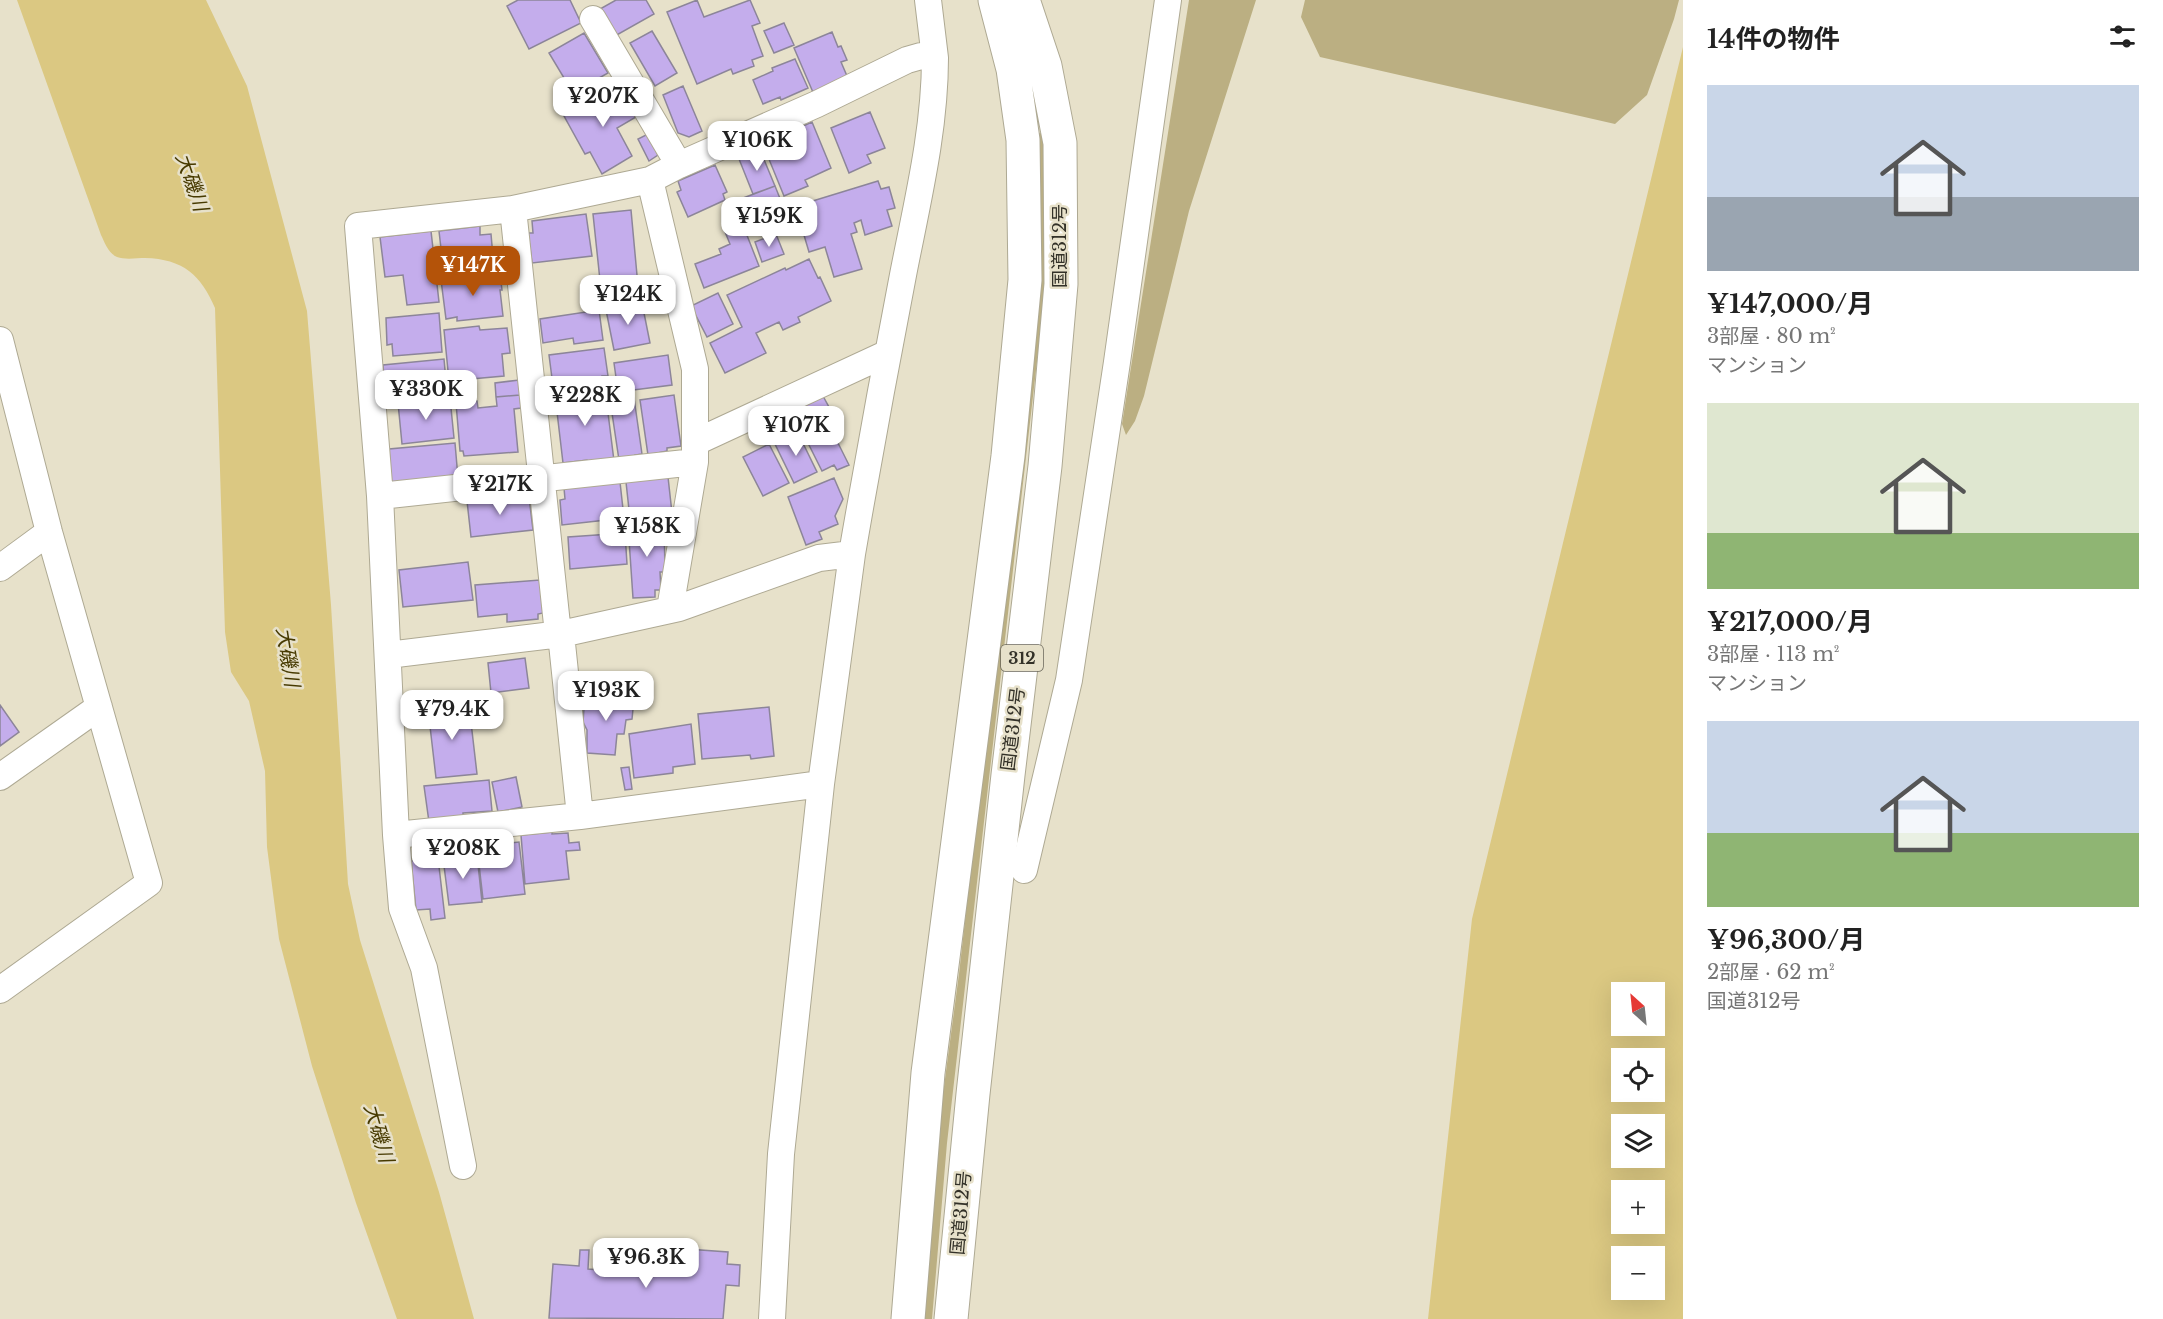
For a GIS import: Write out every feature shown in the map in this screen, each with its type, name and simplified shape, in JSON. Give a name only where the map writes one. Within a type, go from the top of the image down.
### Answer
[{"type":"highway","name":"国道312号","points":[[908,1319],[928,1073],[1008,456],[1025,280],[1023,140],[1013,69],[995,0]]},
{"type":"highway","name":"国道312号","points":[[951,1319],[1004,810],[1045,466],[1061,284],[1060,143],[1045,66],[1023,0]]},
{"type":"street","points":[[772,1319],[781,1154],[821,784],[852,554],[931,131],[935,58],[928,0]]},
{"type":"street","points":[[1024,870],[1069,680],[1168,0]]},
{"type":"street","points":[[593,19],[679,165]]},
{"type":"street","points":[[463,1166],[424,968],[402,908],[396,835],[380,496],[358,226],[513,209],[650,180],[907,60],[921,56],[935,58]]},
{"type":"street","points":[[650,180],[695,369],[696,452],[670,609]]},
{"type":"street","points":[[513,209],[541,480],[580,816]]},
{"type":"street","points":[[380,496],[541,480],[696,452],[888,353]]},
{"type":"street","points":[[0,990],[149,883],[49,532],[2,357]]},
{"type":"street","points":[[0,568],[49,532]]},
{"type":"street","points":[[388,655],[560,634],[670,609],[819,558],[852,554]]},
{"type":"street","points":[[0,777],[99,707]]},
{"type":"street","points":[[396,835],[580,816],[821,784]]},
{"type":"shaded area","points":[[1189,0],[1256,0],[1189,211],[1144,396],[1135,421],[1126,435],[1122,424]]},
{"type":"shaded area","points":[[1305,0],[1679,0],[1647,95],[1615,124],[1320,57],[1301,17]]},
{"type":"shaded area","points":[[1043,133],[1046,188],[1045,292],[947,1143],[932,1319],[923,1319],[937,1139],[959,974],[1007,543],[1031,134]]},
{"type":"water","name":"大磯川","points":[[17,0],[206,0],[247,86],[307,311],[331,605],[348,884],[360,940],[439,1192],[474,1319],[397,1319],[356,1203],[312,1066],[279,939],[267,847],[265,771],[249,701],[231,672],[225,632],[215,308],[204,286],[189,271],[180,266],[158,259],[120,258],[107,248]]},
{"type":"water","points":[[1683,47],[1683,1319],[1428,1319],[1472,919]]},
{"type":"building","points":[[518,0],[570,0],[581,23],[529,49],[507,6]]},
{"type":"building","points":[[616,0],[646,0],[654,14],[615,36],[600,9]]},
{"type":"building","points":[[697,0],[704,17],[750,0],[760,23],[752,26],[763,56],[752,60],[754,66],[733,74],[731,69],[697,84],[667,12]]},
{"type":"building","points":[[784,23],[794,45],[774,53],[764,31]]},
{"type":"building","points":[[652,31],[677,73],[655,86],[630,43]]},
{"type":"building","points":[[832,32],[847,60],[841,62],[847,76],[815,97],[794,48]]},
{"type":"building","points":[[584,33],[608,73],[573,93],[549,53]]},
{"type":"building","points":[[795,59],[808,88],[781,100],[780,97],[763,104],[753,80],[773,71],[772,68]]},
{"type":"building","points":[[619,85],[636,117],[617,128],[632,156],[602,174],[590,152],[585,154],[564,116]]},
{"type":"building","points":[[683,86],[702,131],[689,137],[678,133],[663,95]]},
{"type":"building","points":[[870,112],[885,148],[867,155],[871,163],[849,173],[831,128]]},
{"type":"building","points":[[812,122],[831,168],[805,180],[808,186],[784,196],[764,147],[791,135],[790,132]]},
{"type":"building","points":[[648,134],[658,155],[649,161],[638,139]]},
{"type":"building","points":[[760,150],[775,186],[753,194],[739,159]]},
{"type":"building","points":[[715,165],[727,192],[723,194],[725,200],[688,217],[677,192],[681,190],[678,181]]},
{"type":"building","points":[[878,181],[881,189],[889,187],[895,208],[887,210],[892,226],[865,235],[861,220],[854,223],[857,232],[851,234],[862,269],[834,277],[825,247],[809,252],[793,207]]},
{"type":"building","points":[[775,186],[789,221],[752,235],[738,200]]},
{"type":"building","points":[[631,210],[638,286],[601,290],[593,214]]},
{"type":"building","points":[[586,214],[592,256],[532,263],[528,233],[533,233],[532,221]]},
{"type":"building","points":[[741,220],[759,266],[704,288],[695,264],[721,254],[719,249],[730,244],[723,227]]},
{"type":"building","points":[[480,226],[480,235],[491,234],[493,257],[483,257],[484,271],[444,275],[439,231]]},
{"type":"building","points":[[431,231],[439,302],[407,305],[403,275],[385,277],[380,237]]},
{"type":"building","points":[[776,234],[784,254],[762,262],[755,242]]},
{"type":"building","points":[[809,259],[831,301],[798,317],[800,322],[783,330],[779,322],[756,333],[766,353],[725,373],[710,343],[742,327],[727,295]]},
{"type":"building","points":[[500,273],[503,316],[457,321],[457,317],[446,319],[441,280]]},
{"type":"building","points":[[718,293],[733,324],[707,337],[691,306]]},
{"type":"building","points":[[642,303],[650,343],[614,350],[606,310]]},
{"type":"building","points":[[599,310],[603,340],[574,344],[573,338],[543,343],[540,319]]},
{"type":"building","points":[[439,313],[442,352],[393,356],[392,344],[387,345],[386,318]]},
{"type":"building","points":[[479,326],[480,330],[507,328],[510,353],[502,354],[504,376],[449,381],[444,330]]},
{"type":"building","points":[[604,348],[608,376],[602,376],[602,380],[553,386],[549,355]]},
{"type":"building","points":[[668,355],[672,385],[618,392],[614,363]]},
{"type":"building","points":[[444,359],[447,392],[402,396],[401,390],[385,391],[383,365]]},
{"type":"building","points":[[519,380],[520,395],[496,397],[495,383]]},
{"type":"building","points":[[605,389],[614,461],[588,464],[587,460],[563,463],[555,395]]},
{"type":"building","points":[[520,395],[521,408],[514,409],[518,452],[464,456],[463,451],[460,451],[456,403],[477,401],[478,408],[497,406],[496,397]]},
{"type":"building","points":[[674,395],[681,446],[648,455],[640,400]]},
{"type":"building","points":[[823,396],[830,409],[808,419],[802,407]]},
{"type":"building","points":[[450,398],[454,438],[402,444],[398,403]]},
{"type":"building","points":[[634,398],[642,454],[635,455],[636,458],[619,460],[612,413],[617,412],[615,401]]},
{"type":"building","points":[[823,413],[849,465],[837,470],[834,465],[822,471],[799,425]]},
{"type":"building","points":[[797,431],[817,472],[794,483],[774,442]]},
{"type":"building","points":[[455,443],[458,478],[391,482],[389,449]]},
{"type":"building","points":[[769,444],[789,483],[763,496],[743,457]]},
{"type":"building","points":[[668,477],[672,513],[630,519],[626,482]]},
{"type":"building","points":[[834,478],[843,499],[835,516],[838,524],[819,532],[822,539],[806,545],[788,497]]},
{"type":"building","points":[[620,482],[624,518],[562,525],[560,500],[565,499],[564,488]]},
{"type":"building","points":[[516,495],[516,498],[529,497],[533,530],[471,537],[467,501]]},
{"type":"building","points":[[664,522],[665,572],[660,572],[661,590],[655,590],[655,597],[633,598],[628,525]]},
{"type":"building","points":[[625,533],[627,564],[570,569],[568,537]]},
{"type":"building","points":[[468,562],[473,600],[403,607],[399,570]]},
{"type":"building","points":[[540,580],[543,613],[538,614],[538,619],[507,622],[507,614],[478,617],[475,585]]},
{"type":"building","points":[[525,658],[529,688],[491,693],[488,663]]},
{"type":"building","points":[[585,695],[634,699],[632,719],[626,720],[624,734],[617,734],[615,755],[587,753],[587,730],[583,722]]},
{"type":"building","points":[[0,705],[19,732],[0,746]]},
{"type":"building","points":[[469,705],[477,774],[436,778],[428,709]]},
{"type":"building","points":[[769,707],[774,756],[751,759],[750,755],[702,759],[698,714]]},
{"type":"building","points":[[691,724],[695,764],[673,767],[673,773],[634,778],[629,734]]},
{"type":"building","points":[[629,767],[632,789],[625,790],[621,768]]},
{"type":"building","points":[[516,777],[522,807],[498,812],[492,782]]},
{"type":"building","points":[[489,780],[492,811],[463,813],[463,819],[429,822],[424,786]]},
{"type":"building","points":[[552,832],[552,834],[568,833],[569,843],[579,842],[580,850],[566,851],[569,879],[525,884],[521,835]]},
{"type":"building","points":[[519,842],[525,894],[483,899],[477,847]]},
{"type":"building","points":[[477,855],[482,902],[449,905],[443,858]]},
{"type":"building","points":[[438,858],[445,918],[431,920],[430,909],[416,910],[411,861]]},
{"type":"building","points":[[659,1247],[728,1252],[727,1264],[740,1265],[739,1286],[726,1285],[723,1319],[549,1318],[553,1264],[579,1266],[580,1250],[589,1250],[588,1269],[666,1275],[667,1262],[658,1261]]}]
